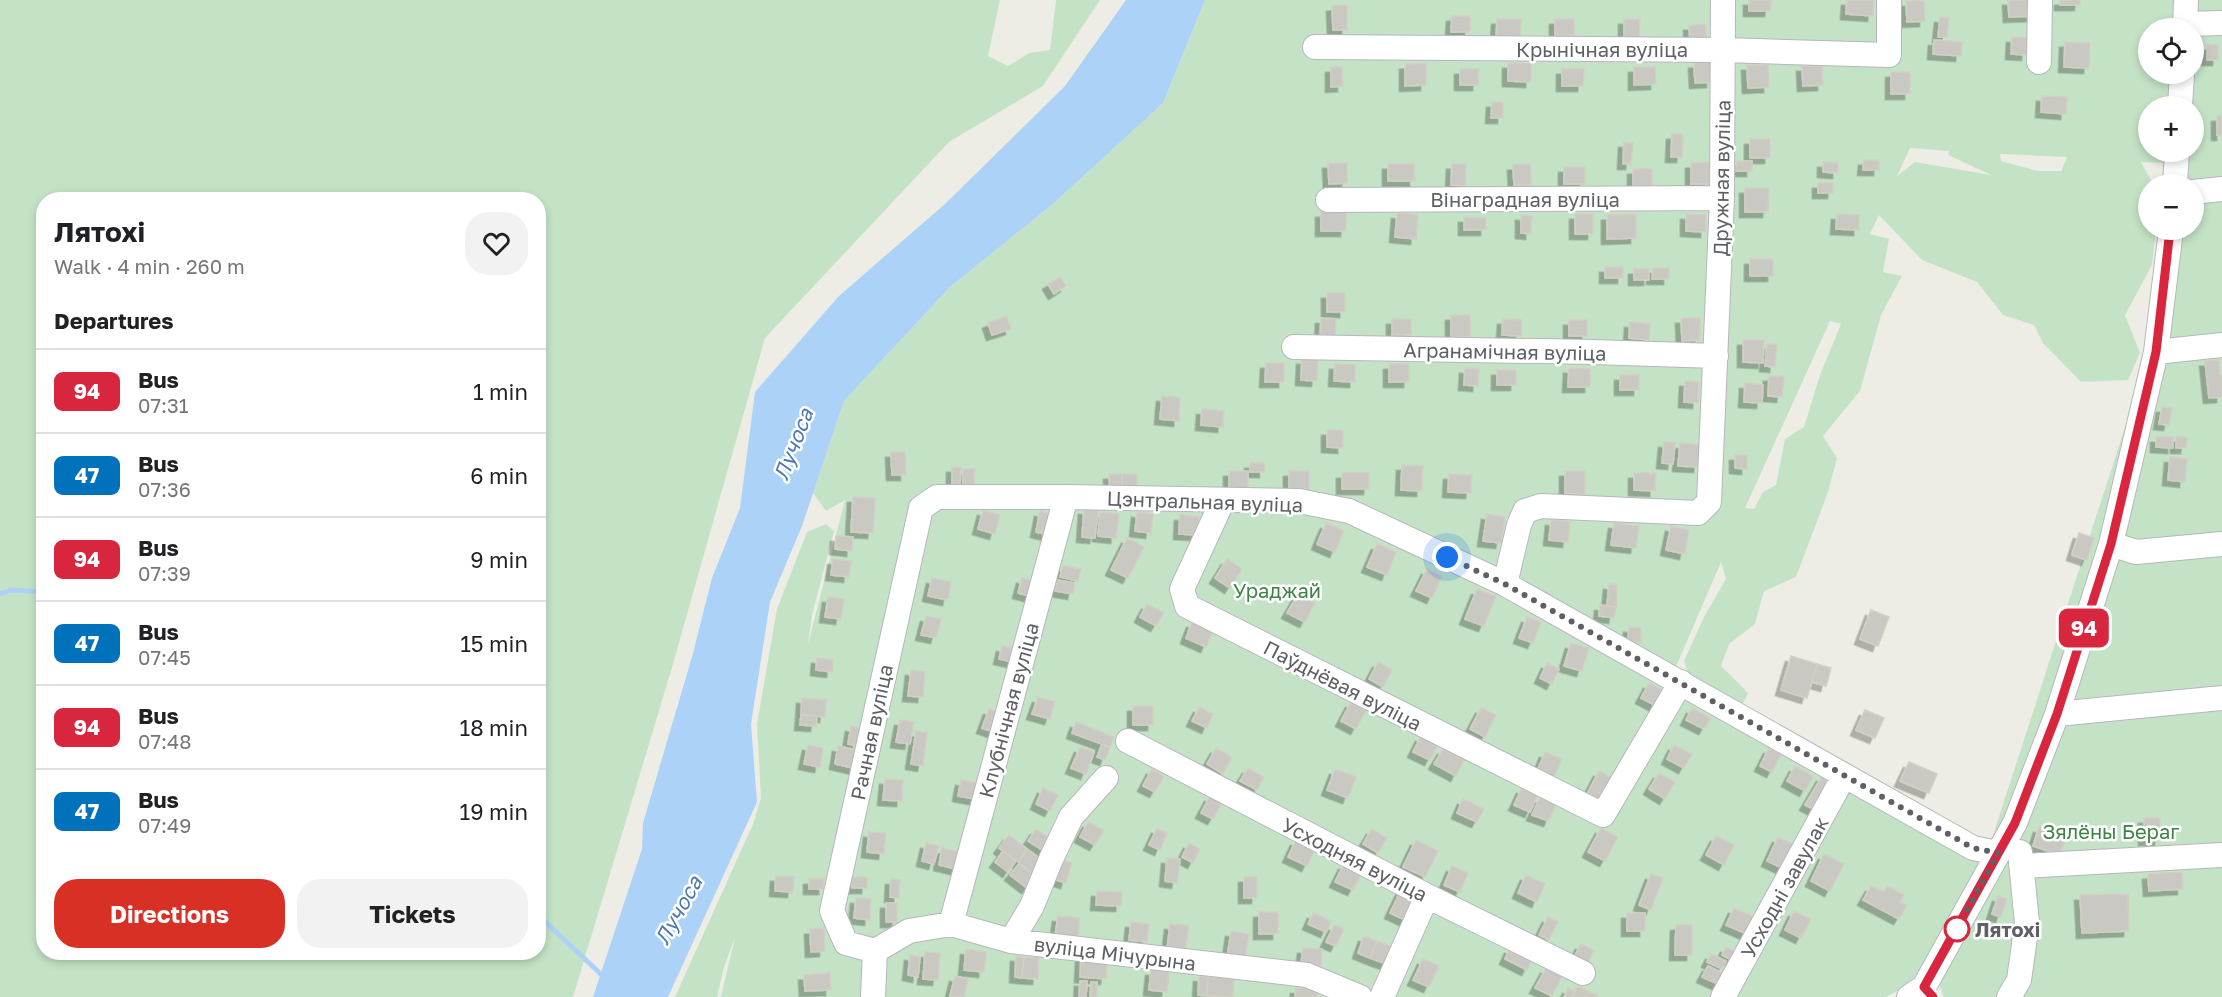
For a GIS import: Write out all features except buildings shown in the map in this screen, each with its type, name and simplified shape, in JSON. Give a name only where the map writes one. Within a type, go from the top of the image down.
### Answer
[{"type":"street","name":"Дружная вуліца","points":[[1505,584],[1519,525],[1525,511],[1541,506],[1698,513],[1709,502],[1722,198],[1724,0]]},
{"type":"street","name":"Крынічная вуліца","points":[[1315,47],[1723,50],[1889,55],[1889,0]]},
{"type":"street","points":[[2039,62],[2040,0]]},
{"type":"street","points":[[2185,17],[2222,22]]},
{"type":"street","points":[[2204,191],[2222,189]]},
{"type":"street","name":"Вінаградная вуліца","points":[[1328,200],[1722,198]]},
{"type":"street","points":[[1922,994],[2015,823],[2057,714],[2111,544],[2156,352],[2169,240]]},
{"type":"street","points":[[2156,352],[2222,345]]},
{"type":"street","name":"Агранамічная вуліца","points":[[1294,347],[1716,356]]},
{"type":"street","name":"Цэнтральная вуліца","points":[[937,497],[1299,501],[1349,512],[1505,584],[1973,848],[1998,853]]},
{"type":"street","name":"Рачная вуліца","points":[[875,951],[846,943],[832,911],[921,507],[937,497]]},
{"type":"street","name":"Клубнічная вуліца","points":[[951,924],[1066,497]]},
{"type":"street","name":"Паўднёвая вуліца","points":[[1223,500],[1182,590],[1187,606],[1603,815],[1681,682]]},
{"type":"street","points":[[2111,544],[2136,552],[2222,544]]},
{"type":"street","points":[[2057,714],[2222,698]]},
{"type":"street","name":"Усходняя вуліца","points":[[1128,741],[1427,896],[1584,973]]},
{"type":"street","name":"Усходні завулак","points":[[1723,997],[1844,776]]},
{"type":"street","points":[[1011,941],[1032,906],[1071,817],[1106,777]]},
{"type":"street","points":[[2015,823],[2027,923],[2016,991]]},
{"type":"street","points":[[2022,867],[2222,855]]},
{"type":"street","points":[[1382,997],[1427,896]]},
{"type":"street","name":"вуліца Мічурына","points":[[875,951],[909,931],[951,924],[1011,941],[1307,975],[1326,990],[1360,997]]},
{"type":"street","points":[[873,997],[875,951]]},
{"type":"green space","points":[[0,0],[1000,0],[988,56],[1008,66],[1029,53],[1050,50],[1056,0],[1100,0],[1043,86],[949,142],[765,338],[673,664],[573,997],[0,997]]},
{"type":"green space","name":"Ураджай","points":[[1205,0],[2222,0],[2222,997],[1944,997],[1939,984],[1922,978],[1886,997],[721,997],[735,937],[724,967],[717,997],[675,997],[753,824],[761,798],[757,724],[777,609],[807,532],[826,524],[834,531],[812,615],[808,644],[845,500],[826,511],[813,493],[844,401],[950,287],[1053,204],[1163,103]],"holes":[[[1910,148],[1949,151],[1948,155],[1991,175],[1915,162],[1897,176]],[[2000,154],[2066,157],[2067,158],[2061,171],[2038,171],[2001,161]],[[2141,162],[2165,163],[2164,174],[2204,174],[2204,240],[2161,240],[2148,356],[1988,851],[1675,669],[1721,562],[1726,579],[1704,617],[1684,661],[1689,675],[1742,706],[1748,693],[1721,666],[1729,644],[1755,624],[1764,591],[1796,577],[1828,492],[1837,458],[1823,436],[1860,391],[1881,315],[1902,276],[1883,272],[1889,239],[1870,234],[1879,215],[1922,260],[1977,282],[2003,315],[2034,325],[2043,343],[2081,382],[2128,380],[2140,353],[2125,315],[2152,265],[2155,240],[2138,240],[2138,174],[2148,174]],[[1830,321],[1841,324],[1820,375],[1804,427],[1785,439],[1776,485],[1763,492],[1754,509],[1745,508]]]},
{"type":"water","name":"Лучоса","points":[[1126,0],[1205,0],[1163,103],[1053,204],[950,287],[844,401],[802,526],[770,602],[751,724],[757,802],[668,997],[593,997],[642,849],[643,823],[692,657],[712,578],[740,508],[755,392],[839,296],[945,204],[1065,86]]},
{"type":"waterway","points":[[0,594],[11,590],[36,592]]},
{"type":"waterway","points":[[546,923],[605,978]]},
{"type":"bus line","name":"94","points":[[1933,997],[1924,987],[2015,823],[2057,714],[2111,544],[2156,352],[2169,240]]},
{"type":"place","name":"Лятохі","points":[[1957,929]]},
{"type":"route","points":[[1447,557],[1505,584],[1973,848],[1998,853],[1957,929]]},
{"type":"park label","name":"Зялёны Бераг","points":[[2111,831]]}]
